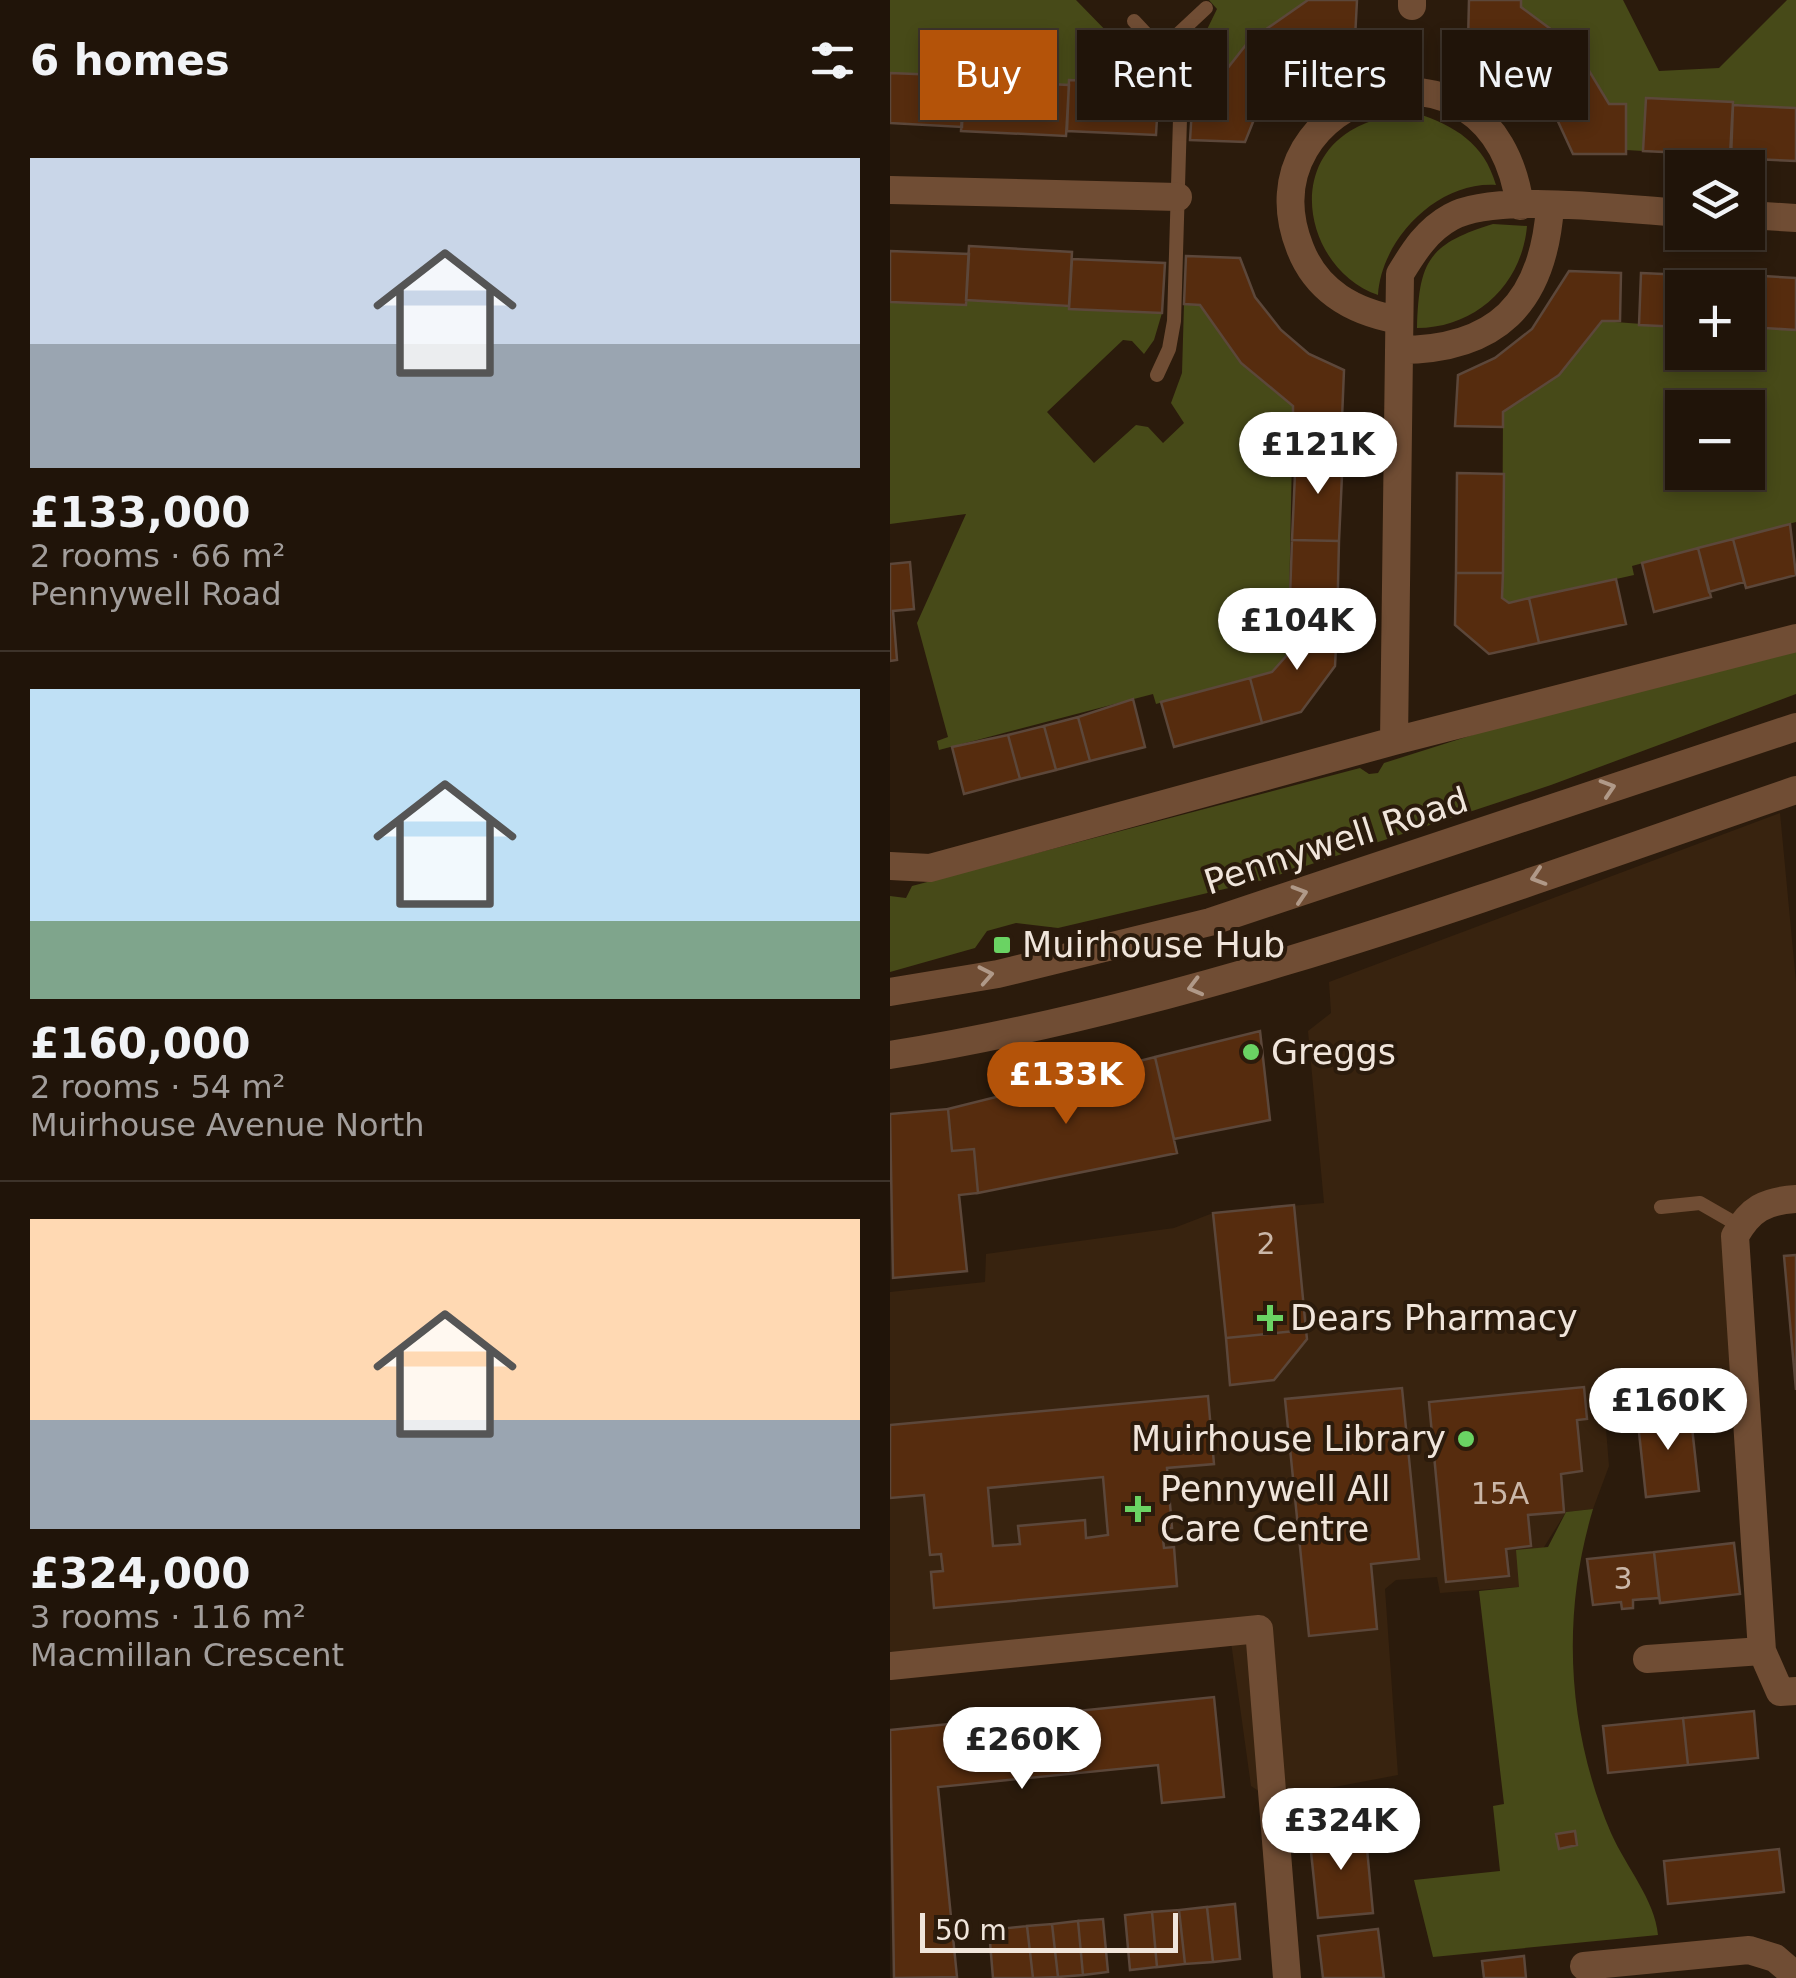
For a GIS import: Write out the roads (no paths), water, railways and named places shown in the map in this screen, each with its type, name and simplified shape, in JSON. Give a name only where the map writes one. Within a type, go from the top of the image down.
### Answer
[{"type":"street","points":[[1399,320],[1370,315],[1344,303],[1322,284],[1305,261],[1294,234],[1292,184],[1300,160],[1318,131],[1344,108],[1375,94],[1409,90],[1444,96],[1475,113],[1500,139],[1516,171],[1520,206]]},
{"type":"street","points":[[890,190],[1178,197]]},
{"type":"street","points":[[1394,741],[1400,274],[1421,240],[1452,216],[1490,204],[1665,212]]},
{"type":"street","points":[[1398,350],[1439,350],[1476,338],[1508,316],[1533,286],[1547,250],[1550,207]]},
{"type":"street","points":[[1765,217],[1796,218]]},
{"type":"street","points":[[890,866],[930,868],[1394,741],[1796,638]]},
{"type":"street","name":"Pennywell Road","points":[[890,992],[998,974],[1210,922],[1796,727]]},
{"type":"street","points":[[890,1055],[1011,1036],[1254,971],[1796,790]]},
{"type":"street","points":[[1796,1199],[1772,1201],[1748,1213],[1735,1236],[1734,1262],[1762,1652],[1780,1692],[1796,1691]]},
{"type":"street","points":[[890,1666],[1259,1629],[1286,1978]]},
{"type":"street","points":[[1647,1659],[1762,1652]]},
{"type":"street","points":[[1584,1966],[1749,1950],[1776,1958],[1796,1976]]},
{"type":"lane","points":[[1183,30],[1206,8]]},
{"type":"lane","points":[[1134,21],[1143,30]]},
{"type":"lane","points":[[1158,375],[1169,349],[1174,321],[1180,120]]},
{"type":"lane","points":[[1661,1207],[1700,1203],[1740,1226]]},
{"type":"place","name":"Muirhouse Hub","points":[[1002,945]]},
{"type":"place","name":"Greggs","points":[[1251,1052]]},
{"type":"place","name":"Dears Pharmacy","points":[[1270,1318]]},
{"type":"place","name":"Muirhouse Library","points":[[1466,1439]]},
{"type":"place","name":"Pennywell All Care Centre","points":[[1138,1509]]}]
